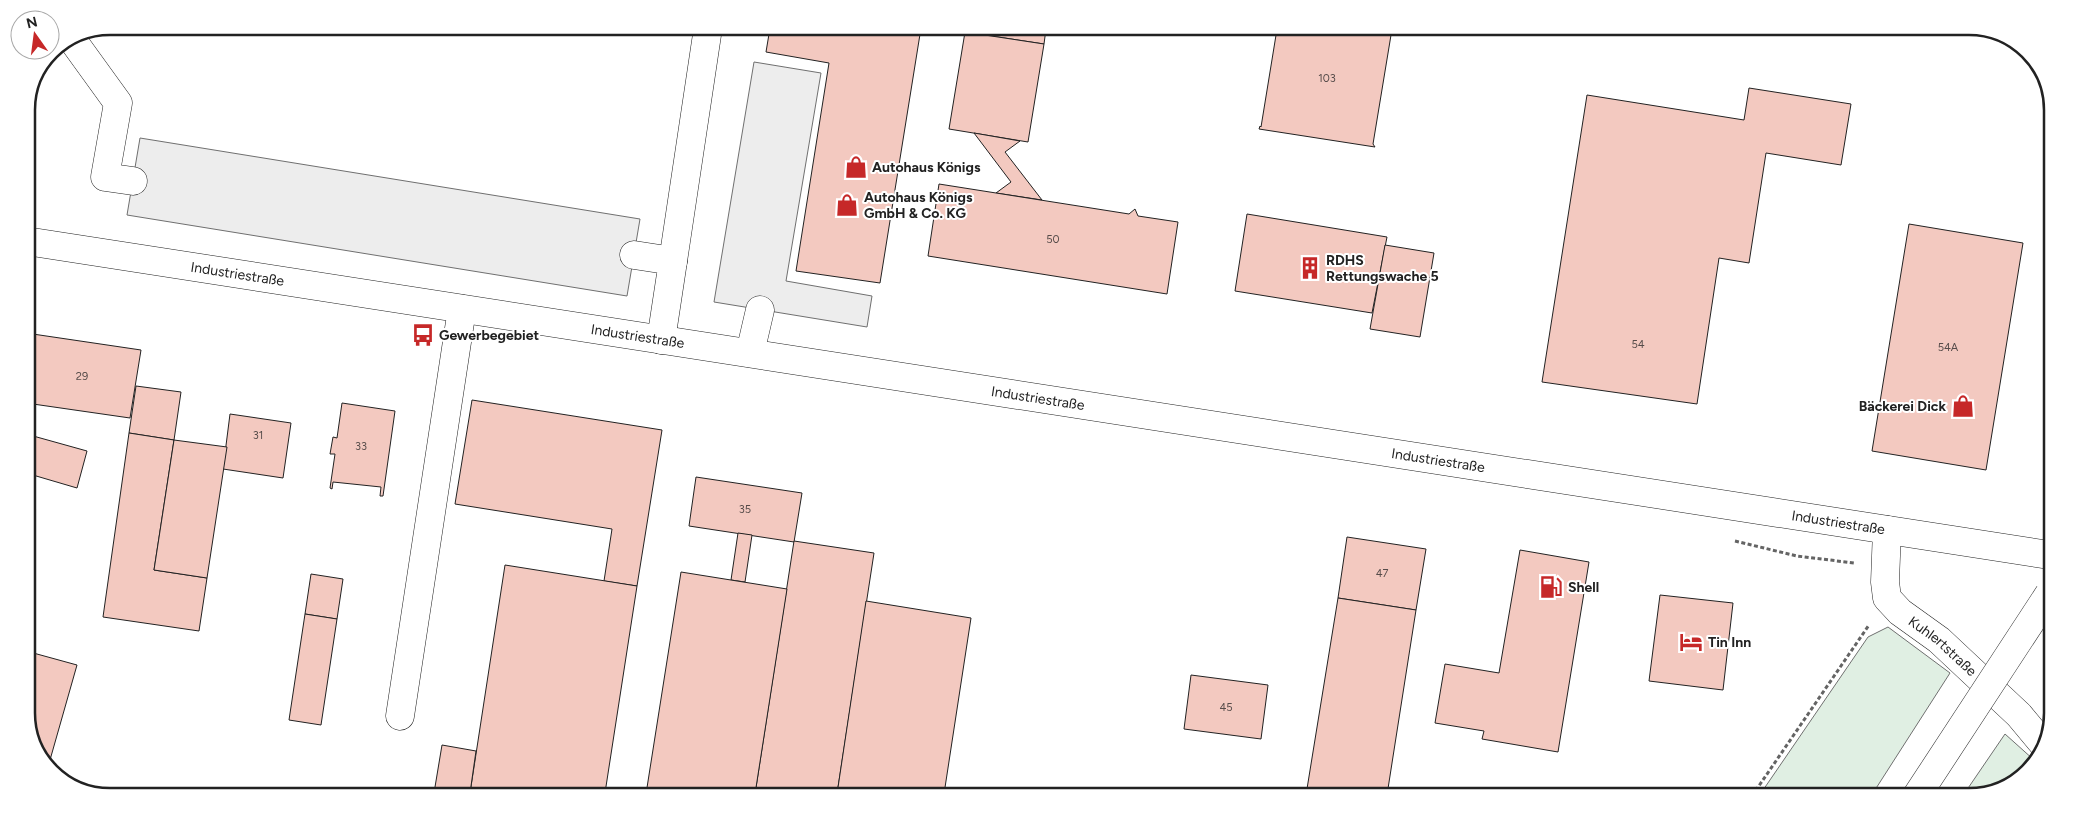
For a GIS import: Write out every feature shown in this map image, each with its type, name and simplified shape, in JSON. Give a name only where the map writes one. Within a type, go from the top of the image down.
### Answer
[{"type":"street","points":[[661,340],[707,35]]},
{"type":"street","points":[[75,44],[118,103],[105,177],[133,181]]},
{"type":"street","name":"Industriestraße","points":[[35,242],[2044,554]]},
{"type":"street","points":[[634,254],[673,261]]},
{"type":"street","points":[[400,716],[462,309]]},
{"type":"street","points":[[750,353],[760,310]]},
{"type":"street","points":[[1886,530],[1885,582],[1887,598]]},
{"type":"street","name":"Kuhlertstraße","points":[[1887,598],[1900,612],[1939,640],[2019,715],[2039,739]]},
{"type":"street","points":[[1922,788],[2044,602]]},
{"type":"path","points":[[1757,788],[1887,598]]},
{"type":"green space","points":[[1888,627],[1950,673],[1876,788],[1764,788],[1868,637]]},
{"type":"green space","points":[[2005,734],[2030,756],[2015,772],[2002,780],[1983,787],[1968,788]]},
{"type":"shaded area","points":[[754,62],[821,73],[786,281],[872,296],[867,327],[714,302]]},
{"type":"shaded area","points":[[140,138],[640,219],[627,296],[127,215]]},
{"type":"building","name":"Autohaus Königs","points":[[769,35],[920,35],[880,283],[796,271],[829,63],[766,52]]},
{"type":"building","points":[[965,35],[985,35],[1044,44],[1028,142],[949,129]]},
{"type":"building","points":[[985,35],[1045,35],[1044,44]]},
{"type":"building","points":[[1276,35],[1391,35],[1373,144],[1375,147],[1259,129],[1261,127]]},
{"type":"building","points":[[1749,88],[1851,104],[1841,165],[1766,153],[1749,263],[1719,258],[1697,404],[1542,382],[1587,95],[1744,120]]},
{"type":"building","points":[[974,133],[1020,141],[1005,152],[1042,200],[996,193],[1011,182]]},
{"type":"building","points":[[939,184],[1129,214],[1135,209],[1138,216],[1178,222],[1167,294],[928,256]]},
{"type":"building","name":"RDHS Rettungswache 5","points":[[1247,214],[1387,237],[1372,313],[1235,291]]},
{"type":"building","points":[[1909,224],[2023,243],[1986,470],[1872,451]]},
{"type":"building","points":[[1385,245],[1434,253],[1420,337],[1370,329]]},
{"type":"building","points":[[35,334],[141,350],[130,418],[35,404]]},
{"type":"building","points":[[136,386],[181,392],[174,440],[129,433]]},
{"type":"building","points":[[472,400],[662,430],[637,586],[604,581],[612,529],[455,504]]},
{"type":"building","points":[[342,403],[395,411],[383,496],[380,496],[381,487],[333,482],[332,489],[330,488],[335,454],[330,454],[333,437],[337,438]]},
{"type":"building","points":[[230,414],[291,423],[283,478],[223,469]]},
{"type":"building","points":[[129,433],[174,440],[154,570],[207,578],[199,631],[103,617]]},
{"type":"building","points":[[35,437],[87,451],[77,488],[35,476]]},
{"type":"building","points":[[174,440],[227,447],[207,578],[154,570]]},
{"type":"building","points":[[696,477],[802,493],[794,542],[689,526]]},
{"type":"building","points":[[738,533],[752,535],[745,582],[731,580]]},
{"type":"building","points":[[1347,537],[1426,549],[1416,610],[1338,598]]},
{"type":"building","points":[[794,541],[874,553],[838,788],[756,788]]},
{"type":"building","points":[[1520,550],[1589,562],[1558,752],[1482,739],[1484,731],[1435,723],[1445,664],[1499,673]]},
{"type":"building","points":[[505,565],[637,586],[606,788],[471,788]]},
{"type":"building","points":[[681,572],[787,589],[756,788],[647,788]]},
{"type":"building","points":[[311,574],[343,579],[337,619],[305,614]]},
{"type":"building","name":"Tin Inn","points":[[1660,595],[1733,603],[1723,690],[1649,681]]},
{"type":"building","points":[[1338,598],[1416,610],[1388,788],[1307,788]]},
{"type":"building","points":[[866,601],[971,618],[945,788],[838,788]]},
{"type":"building","points":[[305,614],[337,619],[321,725],[289,720]]},
{"type":"building","points":[[35,653],[77,665],[50,758],[41,742],[36,727]]},
{"type":"building","points":[[1191,675],[1268,685],[1261,739],[1184,729]]},
{"type":"building","points":[[442,745],[476,751],[471,788],[435,788]]},
{"type":"place","name":"Autohaus Königs","points":[[856,167]]},
{"type":"place","name":"Autohaus Königs GmbH & Co. KG","points":[[847,205]]},
{"type":"place","name":"RDHS Rettungswache 5","points":[[1310,268]]},
{"type":"place","name":"Gewerbegebiet","points":[[423,335]]},
{"type":"place","name":"Bäckerei Dick","points":[[1963,406]]},
{"type":"place","name":"Shell","points":[[1551,587]]},
{"type":"place","name":"Tin Inn","points":[[1691,642]]}]
